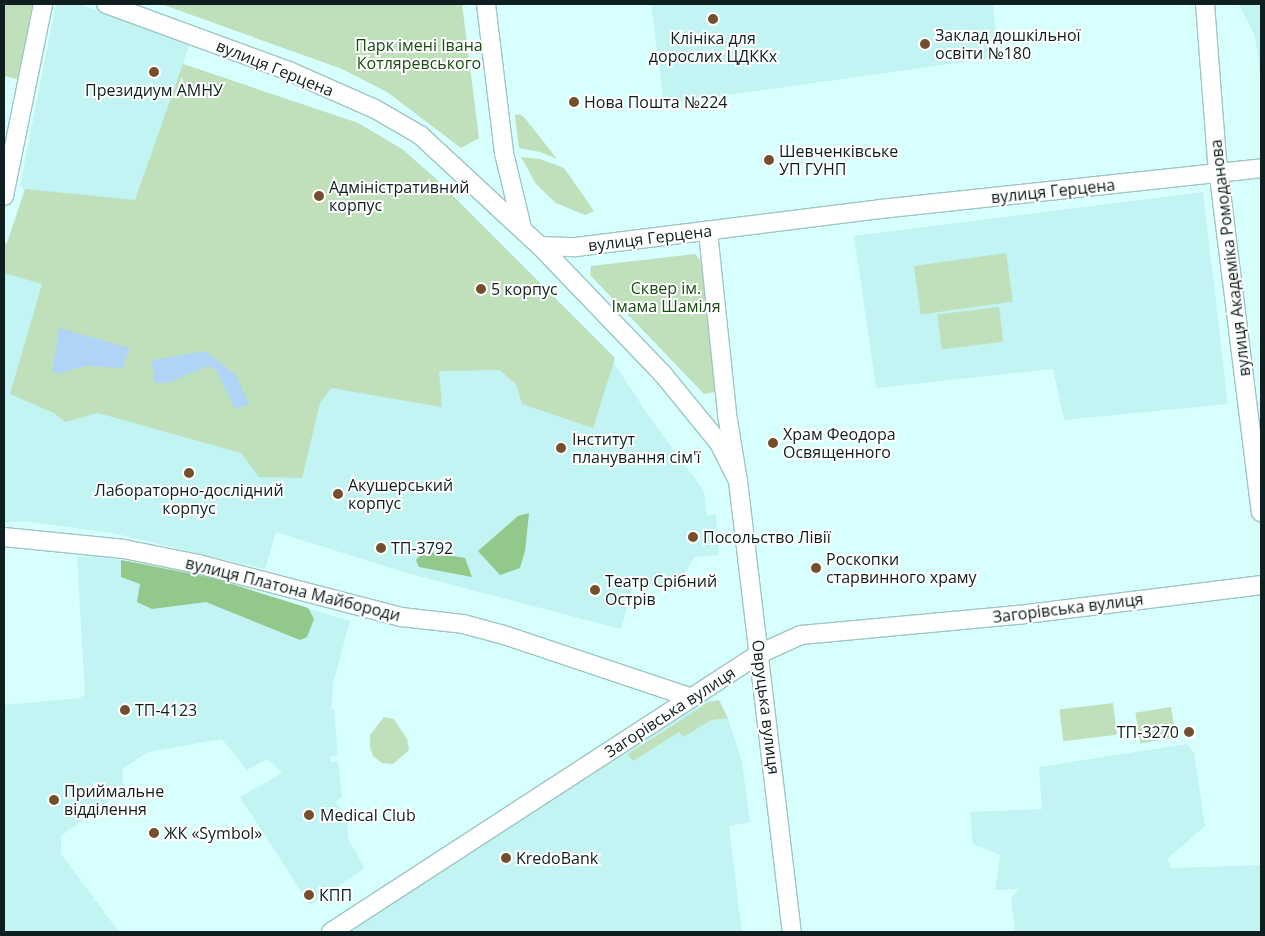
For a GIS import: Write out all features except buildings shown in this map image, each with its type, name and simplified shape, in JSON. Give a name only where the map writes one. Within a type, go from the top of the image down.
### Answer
[{"type":"street","points":[[4,196],[43,4]]},
{"type":"street","name":"вулиця Герцена","points":[[106,4],[289,71],[375,109],[420,135],[540,246],[576,247],[880,209],[1261,168]]},
{"type":"street","points":[[486,4],[504,153],[522,228]]},
{"type":"street","name":"вулиця Академіка Ромоданова","points":[[1205,4],[1219,173],[1261,512]]},
{"type":"street","name":"Овруцька вулиця","points":[[708,232],[726,414],[738,481],[792,932]]},
{"type":"street","name":"Овруцька вулиця","points":[[540,246],[700,416],[718,443],[738,481]]},
{"type":"street","name":"вулиця Платона Майбороди","points":[[4,536],[124,549],[198,564],[325,600],[401,617],[463,624],[501,634],[692,698]]},
{"type":"street","name":"Загорівська вулиця","points":[[331,932],[759,654],[801,635],[1018,615],[1261,585]]},
{"type":"shaded area","points":[[56,4],[80,4],[189,45],[183,64],[358,123],[402,149],[434,177],[615,358],[614,363],[648,415],[704,491],[707,515],[716,515],[719,555],[694,557],[680,583],[633,586],[621,629],[407,573],[276,532],[265,569],[112,533],[24,521],[4,523],[4,244],[7,243],[25,189],[20,186]]},
{"type":"shaded area","points":[[651,4],[993,4],[999,57],[664,104]]},
{"type":"shaded area","points":[[1239,4],[1261,4],[1261,82],[1255,37]]},
{"type":"shaded area","points":[[1203,192],[1228,404],[1064,420],[1053,369],[876,388],[854,236]]},
{"type":"shaded area","points":[[59,328],[130,348],[123,368],[86,366],[57,374],[52,371]]},
{"type":"shaded area","points":[[205,351],[236,375],[249,404],[235,409],[216,370],[208,366],[167,383],[154,383],[152,360]]},
{"type":"shaded area","points":[[100,556],[182,570],[350,621],[334,680],[331,709],[334,709],[338,755],[330,756],[331,762],[338,761],[342,797],[336,802],[347,817],[348,839],[365,868],[310,905],[240,797],[282,773],[268,759],[247,770],[222,739],[148,752],[122,769],[124,790],[61,836],[61,854],[119,932],[4,932],[4,705],[80,698],[85,694],[77,557]]},
{"type":"shaded area","points":[[706,695],[728,718],[742,762],[750,822],[729,826],[742,932],[336,932]]},
{"type":"shaded area","points":[[1187,744],[1194,753],[1205,826],[1167,859],[1171,868],[1261,865],[1261,932],[1015,932],[1011,898],[1019,889],[995,890],[1000,855],[973,844],[970,812],[1042,809],[1039,767]]},
{"type":"green space","points":[[4,4],[34,5],[17,79],[4,76]]},
{"type":"green space","name":"Парк імені Івана Котляревського","points":[[161,4],[462,4],[479,138],[461,148],[387,92],[342,69]]},
{"type":"green space","points":[[183,64],[358,123],[402,149],[434,177],[615,358],[593,428],[522,404],[516,384],[499,370],[439,371],[442,407],[331,388],[320,403],[302,478],[259,477],[241,453],[98,413],[65,422],[54,413],[10,394],[42,284],[4,273],[4,244],[7,243],[25,189],[135,200]]},
{"type":"green space","points":[[519,114],[524,117],[557,159],[540,152],[519,148],[515,115]]},
{"type":"green space","points":[[521,157],[540,159],[564,168],[594,211],[585,215],[556,203],[536,184]]},
{"type":"green space","points":[[1006,253],[1013,302],[921,314],[914,266]]},
{"type":"green space","name":"Сквер ім. Імама Шаміля","points":[[695,254],[704,265],[715,392],[704,394],[590,275],[591,266]]},
{"type":"green space","points":[[999,307],[1003,342],[942,349],[937,315]]},
{"type":"green space","points":[[529,513],[525,551],[520,568],[500,575],[478,551],[518,516]]},
{"type":"green space","points":[[424,551],[465,558],[472,577],[419,567],[416,560]]},
{"type":"green space","points":[[121,560],[213,578],[308,608],[314,619],[307,637],[300,640],[206,602],[152,609],[137,602],[140,584],[121,577]]},
{"type":"green space","points":[[719,700],[728,718],[711,720],[683,737],[679,732],[633,761],[628,754],[709,702]]},
{"type":"green space","points":[[1113,703],[1117,735],[1063,741],[1059,710]]},
{"type":"green space","points":[[1171,707],[1176,738],[1140,743],[1135,713]]},
{"type":"green space","points":[[384,717],[394,719],[407,739],[409,750],[393,764],[382,763],[373,756],[370,747],[370,735]]},
{"type":"place","name":"Клініка для дорослих ЦДККх","points":[[713,19]]},
{"type":"place","name":"Заклад дошкільної освіти №180","points":[[925,44]]},
{"type":"place","name":"Президиум АМНУ","points":[[154,72]]},
{"type":"place","name":"Нова Пошта №224","points":[[574,102]]},
{"type":"place","name":"Шевченківське УП ГУНП","points":[[769,160]]},
{"type":"place","name":"Адміністративний корпус","points":[[319,196]]},
{"type":"place","name":"5 корпус","points":[[481,289]]},
{"type":"place","name":"Храм Феодора Освященного","points":[[773,443]]},
{"type":"place","name":"Інститут планування сім'ї","points":[[561,448]]},
{"type":"place","name":"Лабораторно-дослідний корпус","points":[[189,473]]},
{"type":"place","name":"Акушерський корпус","points":[[338,494]]},
{"type":"place","name":"Посольство Лівії","points":[[693,537]]},
{"type":"place","name":"ТП-3792","points":[[381,548]]},
{"type":"place","name":"Роскопки старвинного храму","points":[[816,568]]},
{"type":"place","name":"Театр Срібний Острів","points":[[595,590]]},
{"type":"place","name":"ТП-4123","points":[[125,710]]},
{"type":"place","name":"ТП-3270","points":[[1189,732]]},
{"type":"place","name":"Приймальне відділення","points":[[54,800]]},
{"type":"place","name":"Medical Club","points":[[309,815]]},
{"type":"place","name":"ЖК «Symbol»","points":[[154,833]]},
{"type":"place","name":"KredoBank","points":[[506,858]]},
{"type":"place","name":"КПП","points":[[309,895]]}]
